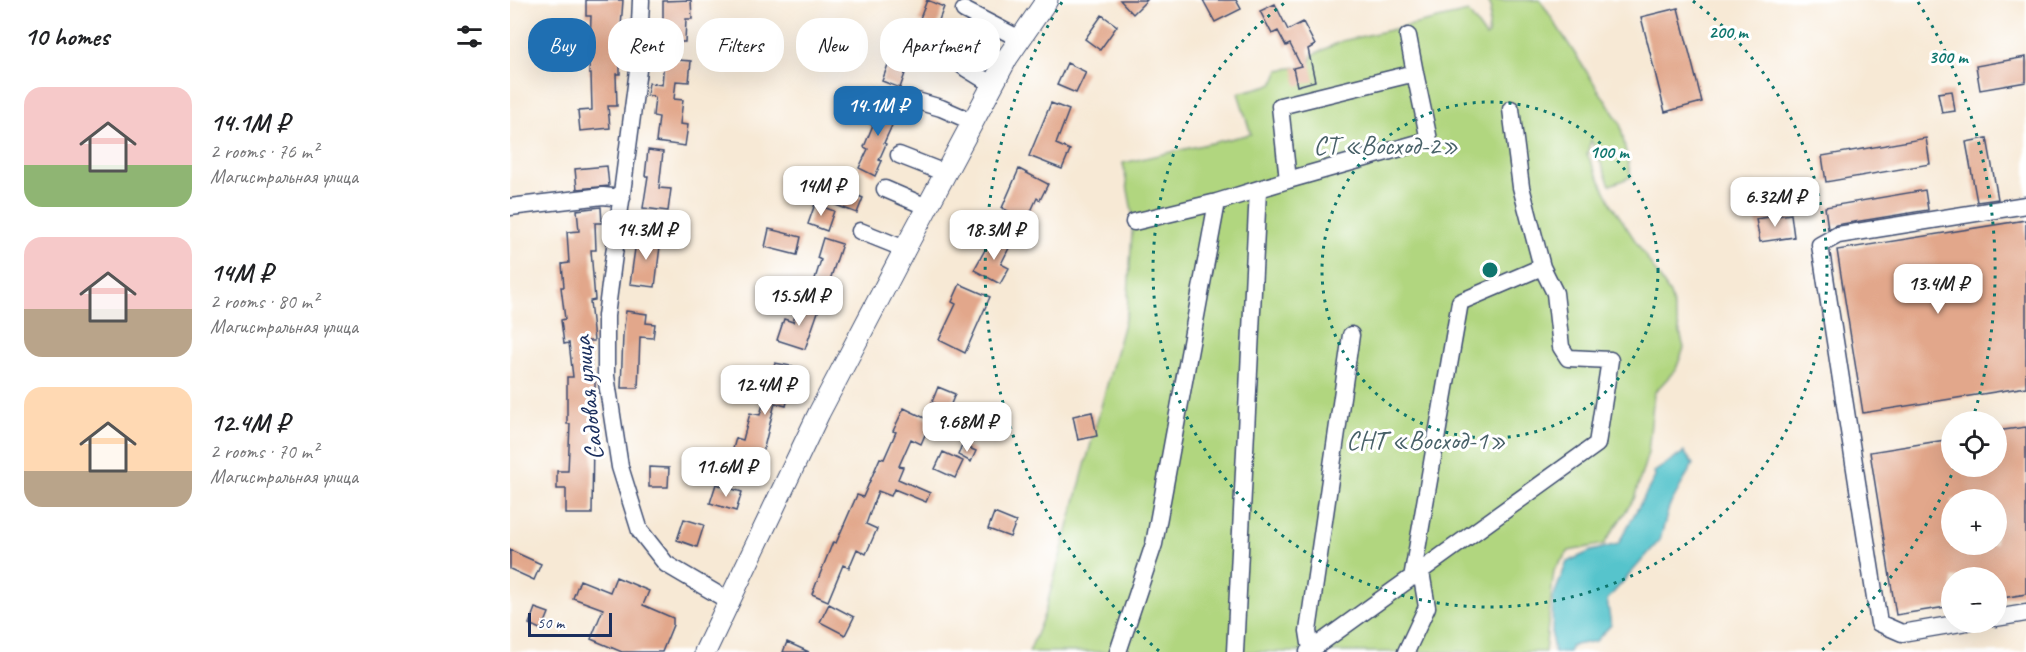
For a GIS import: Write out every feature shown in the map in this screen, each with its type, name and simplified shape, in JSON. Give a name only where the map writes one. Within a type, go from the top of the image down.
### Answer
[{"type":"main road","points":[[705,652],[819,413],[927,207],[993,85],[1020,39],[1047,0]]},
{"type":"street","name":"Садовая улица","points":[[641,0],[638,70],[606,316],[606,376],[620,467],[634,518],[640,531],[666,564],[729,602]]},
{"type":"street","points":[[964,10],[1020,39]]},
{"type":"street","points":[[1134,222],[1217,202],[1429,140],[1408,36]]},
{"type":"street","points":[[972,72],[993,85]]},
{"type":"street","points":[[1288,180],[1280,106],[1415,73]]},
{"type":"street","points":[[917,101],[941,108],[973,122]]},
{"type":"street","points":[[1310,651],[1597,444],[1610,360],[1568,358],[1561,346],[1555,293],[1542,267],[1521,188],[1511,109]]},
{"type":"street","points":[[899,155],[945,173]]},
{"type":"street","points":[[885,189],[927,207]]},
{"type":"street","points":[[1235,652],[1258,190]]},
{"type":"street","points":[[510,207],[603,196],[622,198]]},
{"type":"street","points":[[1118,652],[1154,544],[1217,202]]},
{"type":"street","points":[[1941,626],[1902,633],[1879,623],[1820,245],[1838,235],[2026,205]]},
{"type":"street","points":[[860,231],[905,249]]},
{"type":"street","points":[[1406,652],[1426,607],[1416,574],[1460,302],[1542,267]]},
{"type":"street","points":[[1310,651],[1308,631],[1351,335]]},
{"type":"street","points":[[2007,616],[2026,613]]},
{"type":"green space","points":[[1487,0],[1540,0],[1620,123],[1631,177],[1610,185],[1591,140],[1587,154],[1612,205],[1670,294],[1684,348],[1676,369],[1654,393],[1648,453],[1634,499],[1604,544],[1569,551],[1554,570],[1545,652],[1029,652],[1044,615],[1127,312],[1133,217],[1123,163],[1251,134],[1238,93],[1273,84],[1279,70],[1310,65],[1312,55],[1342,41],[1468,12],[1486,37],[1491,6]]},
{"type":"water","points":[[1684,452],[1693,464],[1669,507],[1660,540],[1607,600],[1611,625],[1596,641],[1570,646],[1569,652],[1554,652],[1553,598],[1567,562],[1591,551],[1618,544],[1655,477],[1654,472]]},
{"type":"building","points":[[586,0],[623,0],[622,18],[608,18],[608,72],[620,72],[616,74],[617,106],[608,106],[610,128],[580,131],[578,111],[592,110],[589,72],[596,72],[596,18],[586,16]]},
{"type":"building","points":[[691,0],[692,19],[686,19],[685,42],[684,18],[663,18],[663,1]]},
{"type":"building","points":[[927,0],[944,7],[940,18],[920,18]]},
{"type":"building","points":[[1120,0],[1147,0],[1133,14]]},
{"type":"building","points":[[1203,0],[1236,0],[1241,9],[1215,22]]},
{"type":"building","points":[[1275,4],[1288,30],[1303,22],[1315,45],[1308,49],[1315,81],[1297,86],[1293,68],[1301,66],[1290,44],[1286,46],[1278,31],[1272,34],[1260,11]]},
{"type":"building","points":[[1678,8],[1702,102],[1665,112],[1641,17]]},
{"type":"building","points":[[1102,15],[1117,26],[1100,50],[1085,39]]},
{"type":"building","points":[[2026,57],[2026,82],[1980,90],[1976,66]]},
{"type":"building","points":[[684,60],[691,61],[689,82],[676,81],[674,99],[683,100],[680,124],[688,125],[685,146],[656,142],[659,117],[653,116],[655,97],[647,95],[649,83],[662,85],[663,72],[684,72]]},
{"type":"building","points":[[1067,63],[1086,72],[1076,93],[1057,85]]},
{"type":"building","points":[[885,72],[906,72],[900,88],[882,81]]},
{"type":"building","points":[[1952,91],[1955,111],[1942,113],[1938,93]]},
{"type":"building","points":[[879,101],[899,110],[884,143],[886,144],[879,160],[882,161],[875,176],[859,168],[868,149],[864,147]]},
{"type":"building","points":[[1051,103],[1069,110],[1056,144],[1070,150],[1062,169],[1029,156]]},
{"type":"building","points":[[1926,138],[1930,164],[1826,182],[1822,156]]},
{"type":"building","points":[[1987,138],[1998,199],[1977,202],[1966,142]]},
{"type":"building","points":[[648,150],[663,152],[659,188],[671,189],[668,211],[643,208],[648,176],[645,176]]},
{"type":"building","points":[[607,166],[609,186],[577,189],[575,169]]},
{"type":"building","points":[[1019,169],[1048,184],[1040,200],[1037,198],[1027,220],[1002,208]]},
{"type":"building","points":[[839,188],[863,198],[857,213],[833,204]]},
{"type":"building","points":[[1925,190],[1928,210],[1836,225],[1828,229],[1825,207]]},
{"type":"building","points":[[815,204],[834,211],[827,231],[808,224]]},
{"type":"building","points":[[601,207],[602,223],[595,223],[596,250],[591,250],[595,300],[590,301],[594,341],[588,341],[593,378],[595,378],[591,436],[593,436],[592,514],[566,514],[566,489],[557,489],[557,471],[568,471],[570,424],[567,424],[567,377],[573,377],[569,343],[564,344],[561,320],[565,319],[561,287],[564,287],[562,264],[569,263],[567,232],[579,231],[577,210]]},
{"type":"building","points":[[1791,214],[1794,237],[1760,242],[1756,219]]},
{"type":"building","points":[[2026,220],[2026,387],[1863,413],[1837,250]]},
{"type":"building","points":[[769,229],[801,237],[797,255],[765,247]]},
{"type":"building","points":[[637,235],[661,238],[655,287],[630,284]]},
{"type":"building","points":[[992,237],[1010,246],[1001,264],[1009,268],[1000,284],[974,270]]},
{"type":"building","points":[[823,238],[842,244],[827,289],[813,285],[821,260],[817,258]]},
{"type":"building","points":[[960,284],[990,297],[965,353],[939,340],[956,304],[952,302]]},
{"type":"building","points":[[800,302],[819,309],[805,349],[777,340],[784,319],[793,322]]},
{"type":"building","points":[[626,311],[647,314],[646,323],[655,324],[653,338],[640,337],[638,388],[621,388]]},
{"type":"building","points":[[775,363],[796,367],[786,406],[775,403],[760,464],[731,456],[736,438],[743,440],[750,413],[760,415]]},
{"type":"building","points":[[938,387],[955,394],[949,409],[932,402]]},
{"type":"building","points":[[904,408],[931,421],[921,444],[911,439],[899,466],[903,467],[898,479],[930,493],[926,502],[894,489],[891,496],[878,491],[866,524],[877,529],[866,554],[857,549],[849,568],[843,565],[828,601],[812,594],[833,542],[836,543],[857,495],[863,497],[880,458],[884,459],[896,432],[893,431]]},
{"type":"building","points":[[1092,412],[1097,436],[1078,440],[1073,416]]},
{"type":"building","points":[[942,413],[954,420],[950,429],[938,423]]},
{"type":"building","points":[[2026,427],[2026,594],[2007,597],[2007,567],[1941,567],[1941,608],[1896,615],[1870,452],[1941,441],[1941,477],[2007,477],[2007,430]]},
{"type":"building","points":[[962,445],[976,451],[971,462],[958,455]]},
{"type":"building","points":[[943,452],[963,461],[955,478],[935,469]]},
{"type":"building","points":[[649,467],[669,468],[668,487],[649,487]]},
{"type":"building","points":[[716,484],[742,492],[736,511],[710,503]]},
{"type":"building","points":[[994,513],[1016,522],[1010,537],[988,529]]},
{"type":"building","points":[[684,519],[704,525],[697,547],[677,540]]},
{"type":"building","points":[[510,550],[541,564],[534,580],[510,569]]},
{"type":"building","points":[[616,577],[649,591],[643,605],[673,618],[673,625],[662,652],[622,652],[591,639],[603,609],[573,598],[580,580],[610,592]]},
{"type":"building","points":[[829,604],[854,617],[845,635],[820,622]]},
{"type":"building","points":[[535,608],[549,613],[542,630],[529,624]]},
{"type":"building","points":[[787,642],[809,652],[783,652]]},
{"type":"park label","name":"СТ «Восход-2»","points":[[1386,145]]},
{"type":"park label","name":"СНТ «Восход-1»","points":[[1426,440]]}]
